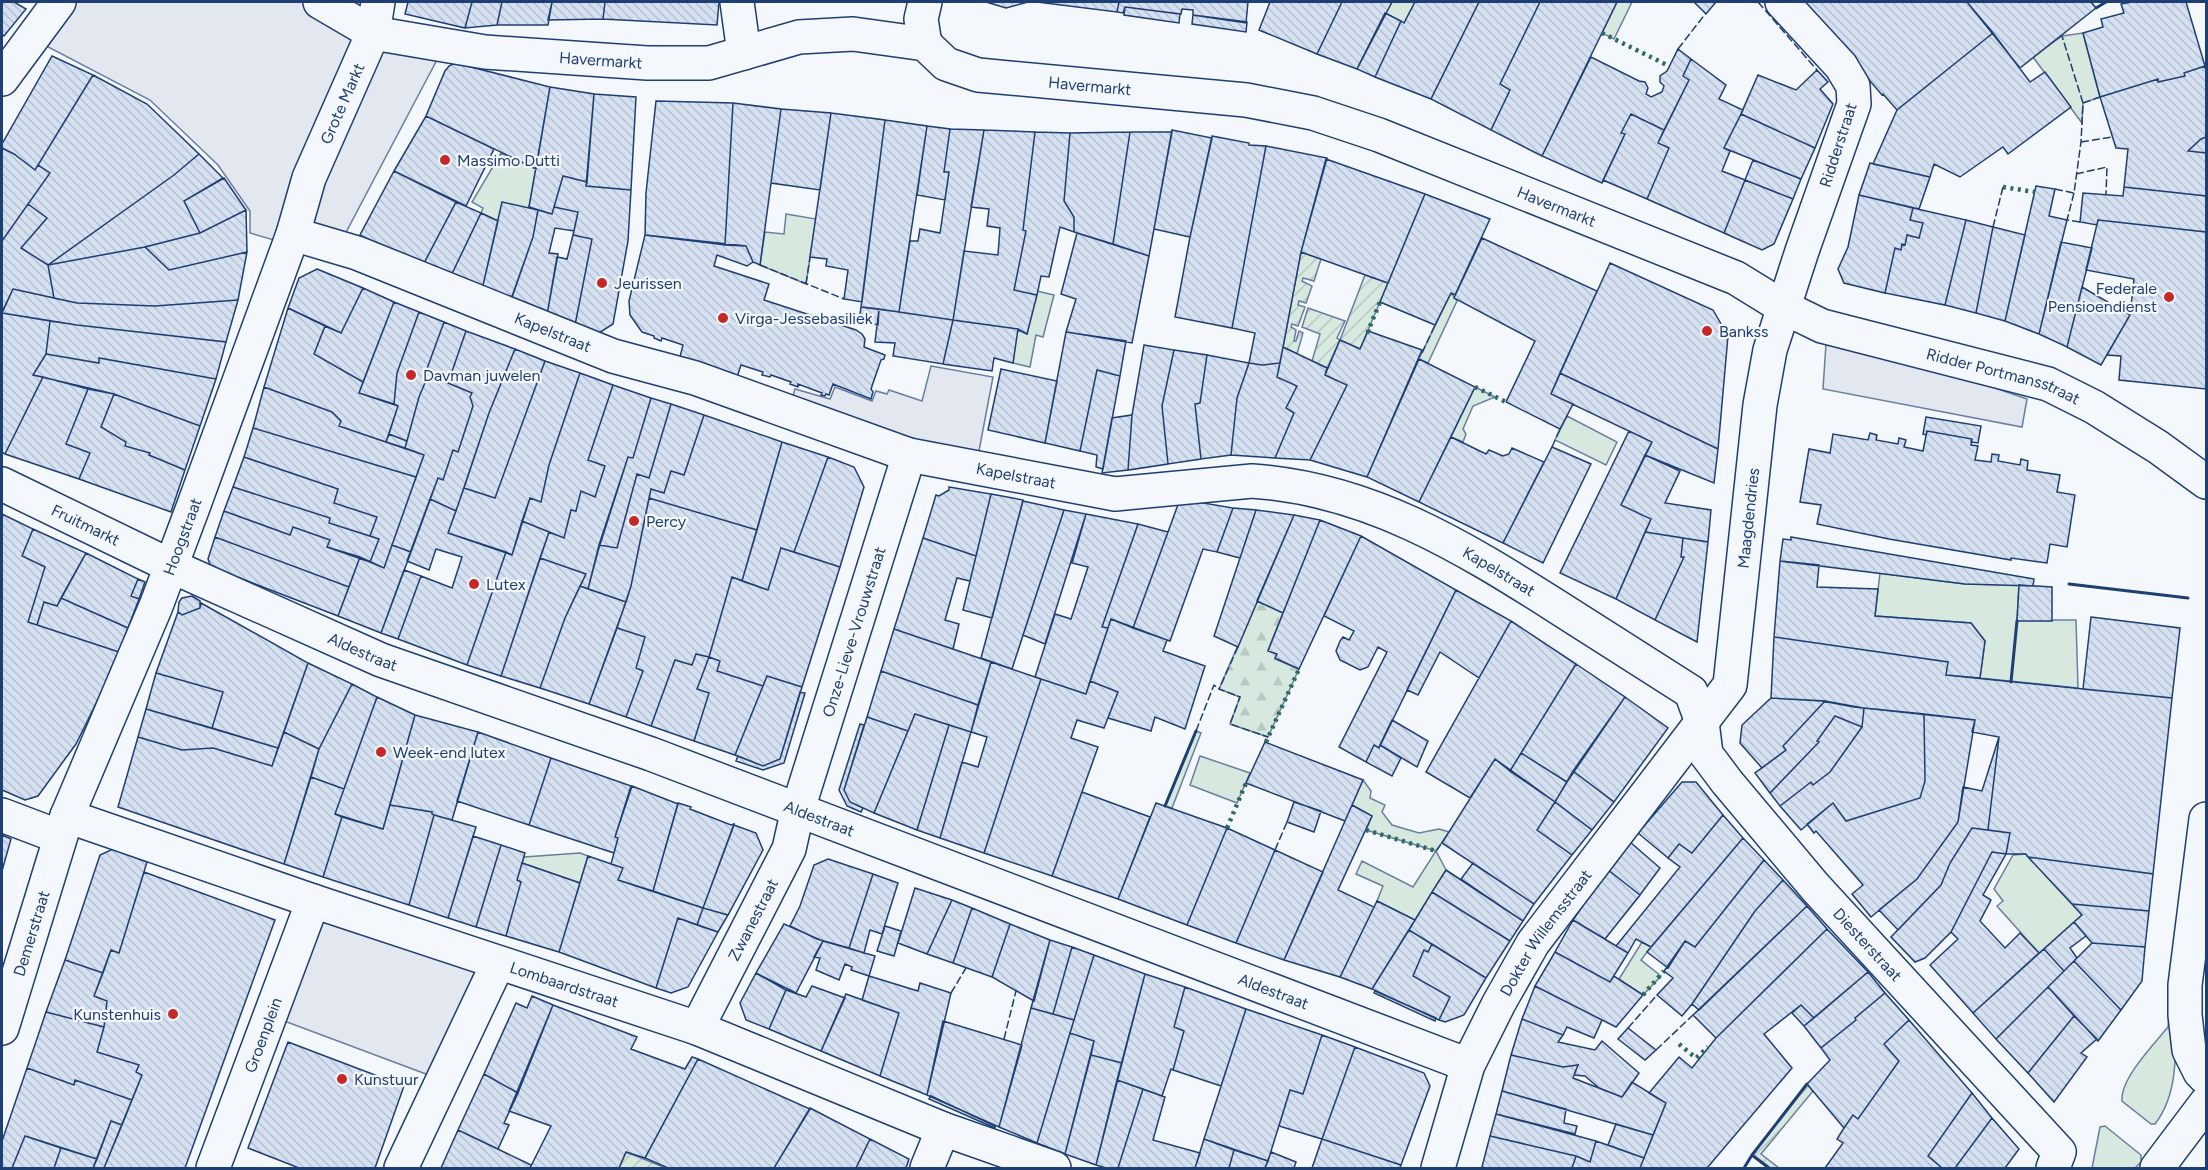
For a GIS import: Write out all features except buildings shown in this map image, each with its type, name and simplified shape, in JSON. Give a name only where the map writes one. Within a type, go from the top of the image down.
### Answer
[{"type":"street","points":[[2,79],[59,2]]},
{"type":"street","points":[[320,2],[376,17]]},
{"type":"street","points":[[737,2],[744,53]]},
{"type":"street","points":[[925,2],[921,19],[925,44]]},
{"type":"street","name":"Ridderstraat","points":[[1782,2],[1841,66],[1853,86],[1854,104],[1783,307]]},
{"type":"street","name":"Havermarkt","points":[[376,17],[485,52],[647,63],[709,63],[800,37],[853,34],[925,44],[946,64],[978,75],[1246,100],[1313,113],[1379,135],[1736,278],[1783,307]]},
{"type":"street","name":"Grote Markt","points":[[293,234],[309,178],[376,17]]},
{"type":"street","name":"Kapelstraat","points":[[293,234],[357,253],[613,356],[695,378],[909,454],[1115,494],[1252,481],[1270,482],[1341,495],[1397,515],[1503,573],[1691,692],[1702,722]]},
{"type":"street","name":"Hoogstraat","points":[[63,826],[171,566],[293,234]]},
{"type":"street","name":"Ridder Portmansstraat","points":[[1783,307],[1822,326],[2048,384],[2094,407],[2158,447],[2206,482]]},
{"type":"street","name":"Maagdendries","points":[[1702,722],[1730,685],[1760,405],[1770,350],[1783,307]]},
{"type":"street","name":"Onze-Lieve-Vrouwstraat","points":[[798,809],[909,454]]},
{"type":"street","name":"Fruitmarkt","points":[[2,484],[171,566]]},
{"type":"street","name":"Aldestraat","points":[[171,566],[381,660],[737,786],[1468,1065]]},
{"type":"street","name":"Dokter Willemsstraat","points":[[1438,1168],[1468,1065],[1533,943],[1702,722]]},
{"type":"street","name":"Diesterstraat","points":[[1702,722],[1706,754],[1727,782],[1816,888],[2056,1160]]},
{"type":"street","name":"Zwanestraat","points":[[697,1028],[789,849],[798,809]]},
{"type":"street","name":"Lombaardstraat","points":[[2,816],[63,826],[313,901],[697,1028],[944,1129],[1054,1168]]},
{"type":"street","points":[[2206,819],[2185,985],[2185,1015],[2189,1050],[2200,1072],[2206,1078]]},
{"type":"street","name":"Demerstraat","points":[[2,1028],[63,826]]},
{"type":"street","name":"Groenplein","points":[[213,1168],[313,901]]},
{"type":"street","points":[[2185,985],[2206,967],[2206,961]]},
{"type":"street","points":[[401,1168],[498,963]]},
{"type":"street","points":[[2157,1168],[2206,1103]]},
{"type":"street","points":[[927,1168],[944,1129]]},
{"type":"green space","points":[[1392,2],[1415,2],[1404,23],[1385,13]]},
{"type":"green space","points":[[1617,2],[1632,2],[1614,39],[1602,33]]},
{"type":"green space","points":[[2083,33],[2100,97],[2083,103],[2082,123],[2033,57],[2062,36]]},
{"type":"green space","points":[[501,153],[536,169],[529,207],[498,221],[481,213],[483,208],[472,202]]},
{"type":"green space","points":[[786,214],[816,219],[806,284],[760,265],[765,232],[784,234]]},
{"type":"green space","points":[[1301,252],[1321,259],[1314,281],[1303,278],[1302,281],[1312,286],[1306,303],[1299,301],[1298,305],[1305,307],[1298,326],[1292,324],[1291,327],[1296,330],[1294,341],[1299,331],[1303,333],[1297,354],[1283,347]]},
{"type":"green space","points":[[1365,275],[1388,283],[1360,349],[1340,340]]},
{"type":"green space","points":[[1037,291],[1054,295],[1043,337],[1036,335],[1030,367],[1013,363],[1017,330],[1027,334]]},
{"type":"green space","points":[[1451,293],[1457,301],[1428,363],[1419,359]]},
{"type":"green space","points":[[1308,308],[1345,321],[1337,338],[1340,340],[1327,368],[1312,361],[1320,334],[1302,327]]},
{"type":"green space","points":[[1475,387],[1495,397],[1473,406],[1463,429],[1466,434],[1463,442],[1451,437]]},
{"type":"green space","points":[[1567,416],[1617,442],[1606,465],[1555,440]]},
{"type":"green space","points":[[1880,573],[1965,584],[2019,585],[2017,620],[2076,620],[2078,688],[1980,678],[1985,641],[1971,623],[1875,616]]},
{"type":"green space","points":[[1257,601],[1283,613],[1268,650],[1277,654],[1275,659],[1299,669],[1268,737],[1230,724],[1240,697],[1219,689]]},
{"type":"green space","points":[[1196,731],[1201,733],[1172,808],[1165,806]]},
{"type":"green space","points":[[1200,756],[1250,773],[1237,803],[1190,785]]},
{"type":"green space","points":[[1363,780],[1371,791],[1370,798],[1385,805],[1382,812],[1392,825],[1419,833],[1439,829],[1449,832],[1436,851],[1366,830],[1372,816],[1352,805]]},
{"type":"green space","points":[[1436,851],[1446,870],[1415,920],[1377,901],[1383,886],[1356,874],[1362,861],[1413,887]]},
{"type":"green space","points":[[580,853],[588,856],[580,883],[522,863],[524,857]]},
{"type":"green space","points":[[2026,854],[2082,915],[2039,953],[1997,906],[2003,901],[1994,889],[2013,855]]},
{"type":"green space","points":[[1642,942],[1651,947],[1641,960],[1661,976],[1643,995],[1619,979]]},
{"type":"green space","points":[[2169,1018],[2175,1058],[2172,1087],[2162,1113],[2155,1124],[2151,1124],[2122,1101],[2123,1092],[2132,1072],[2168,1027]]},
{"type":"green space","points":[[1807,1084],[1813,1091],[1761,1154],[1779,1168],[1769,1168],[1752,1155]]},
{"type":"green space","points":[[2105,1126],[2141,1155],[2141,1162],[2135,1168],[2092,1168],[2100,1127]]},
{"type":"green space","points":[[626,1152],[666,1168],[619,1168]]},
{"type":"shaded area","points":[[59,2],[320,2],[449,37],[333,257],[250,233],[250,211],[218,165],[150,100],[31,38]]},
{"type":"shaded area","points":[[1826,344],[1978,382],[2027,399],[2022,427],[1823,389]]},
{"type":"shaded area","points":[[931,366],[993,377],[978,456],[904,442],[790,406],[795,389],[830,399],[835,387],[872,401],[876,391],[887,394],[889,390],[922,401]]},
{"type":"shaded area","points":[[314,904],[494,964],[442,1080],[271,1016]]},
{"type":"hedge","points":[[1602,33],[1669,66]]},
{"type":"hedge","points":[[2003,187],[2035,192]]},
{"type":"hedge","points":[[1370,332],[1368,331],[1380,302]]},
{"type":"hedge","points":[[1475,387],[1506,402]]},
{"type":"hedge","points":[[1266,742],[1299,669]]},
{"type":"hedge","points":[[1227,828],[1246,783]]},
{"type":"hedge","points":[[1366,830],[1436,851]]},
{"type":"hedge","points":[[1643,995],[1664,971]]},
{"type":"hedge","points":[[1679,1044],[1696,1058],[1708,1047]]},
{"type":"fence","points":[[1758,2],[1817,70]]},
{"type":"fence","points":[[1678,49],[1706,13]]},
{"type":"fence","points":[[2055,189],[2074,193],[2081,142],[2083,103],[2062,36]]},
{"type":"fence","points":[[2083,103],[2100,97]]},
{"type":"fence","points":[[2081,142],[2112,137]]},
{"type":"fence","points":[[2076,174],[2107,167],[2106,194]]},
{"type":"fence","points":[[1993,227],[2003,187]]},
{"type":"fence","points":[[2074,193],[2067,220],[2080,222]]},
{"type":"fence","points":[[806,284],[810,257]]},
{"type":"fence","points":[[760,265],[844,299]]},
{"type":"fence","points":[[1422,353],[1435,325]]},
{"type":"fence","points":[[1552,447],[1560,429]]},
{"type":"fence","points":[[1238,647],[1219,689],[1240,697],[1230,724],[1268,737]]},
{"type":"fence","points":[[1196,731],[1214,685],[1219,689]]},
{"type":"fence","points":[[1275,850],[1287,822]]},
{"type":"fence","points":[[1436,851],[1442,843]]},
{"type":"fence","points":[[951,993],[966,968]]},
{"type":"fence","points":[[1004,1039],[1016,991]]},
{"type":"fence","points":[[1628,1028],[1657,995]]},
{"type":"fence","points":[[1656,1050],[1693,1015]]},
{"type":"wall","points":[[2096,8],[2106,2]]},
{"type":"wall","points":[[2069,584],[2188,598]]},
{"type":"wall","points":[[2011,682],[2017,621]]},
{"type":"wall","points":[[1165,806],[1196,731]]},
{"type":"wall","points":[[1744,1168],[1807,1084]]},
{"type":"wall","points":[[1752,1155],[1769,1168]]},
{"type":"place","name":"Massimo Dutti","points":[[445,160]]},
{"type":"place","name":"Jeurissen","points":[[602,283]]},
{"type":"place","name":"Federale Pensioendienst","points":[[2169,297]]},
{"type":"place","name":"Virga-Jessebasiliek","points":[[723,318]]},
{"type":"place","name":"Bankss","points":[[1707,331]]},
{"type":"place","name":"Davman juwelen","points":[[411,375]]},
{"type":"place","name":"Percy","points":[[634,521]]},
{"type":"place","name":"Lutex","points":[[474,584]]},
{"type":"place","name":"Week-end lutex","points":[[381,752]]},
{"type":"place","name":"Kunstenhuis","points":[[173,1014]]},
{"type":"place","name":"Kunstuur","points":[[342,1079]]}]
